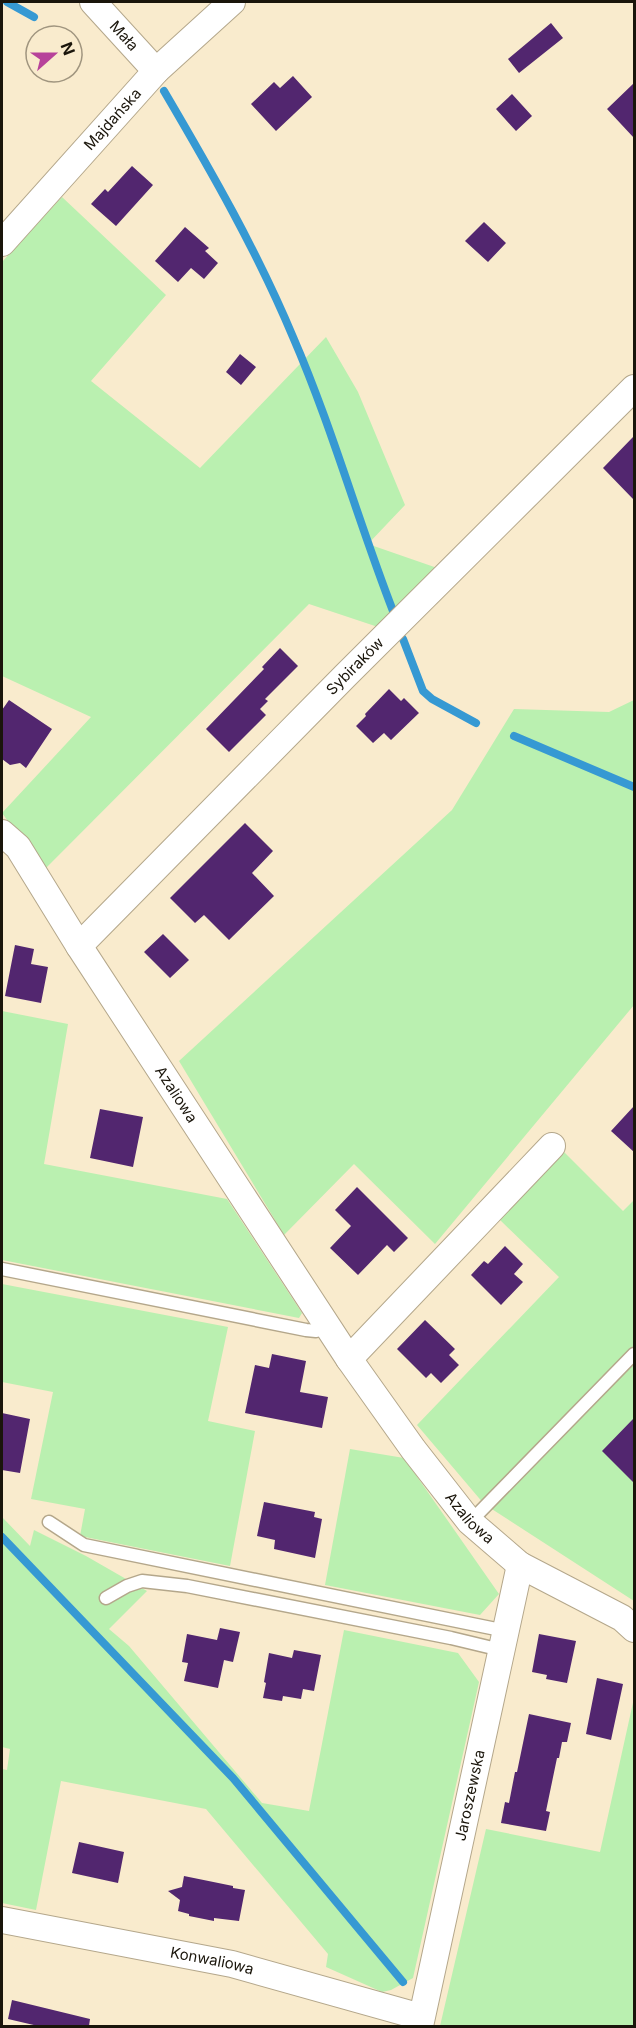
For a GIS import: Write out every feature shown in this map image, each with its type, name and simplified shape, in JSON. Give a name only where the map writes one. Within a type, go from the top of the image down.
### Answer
[{"type":"street","name":"Mała","points":[[93,2],[156,71]]},
{"type":"street","name":"Majdańska","points":[[2,243],[156,71],[232,2]]},
{"type":"street","name":"Sybiraków","points":[[79,946],[345,676],[634,388]]},
{"type":"street","name":"Azaliowa","points":[[2,833],[18,847],[79,946],[349,1359],[413,1449],[470,1522],[520,1565],[621,1618],[634,1629]]},
{"type":"street","points":[[349,1359],[552,1146]]},
{"type":"street","name":"Jaroszewska","points":[[421,2022],[520,1565]]},
{"type":"street","name":"Konwaliowa","points":[[2,1920],[232,1964],[421,2022]]},
{"type":"lane","points":[[2,1269],[306,1330],[316,1331],[328,1327]]},
{"type":"lane","points":[[470,1522],[634,1354]]},
{"type":"lane","points":[[49,1522],[84,1545],[503,1640]]},
{"type":"lane","points":[[106,1598],[126,1586],[142,1581],[187,1586],[451,1638],[503,1640]]},
{"type":"green space","points":[[62,197],[166,295],[91,381],[200,468],[326,337],[358,392],[405,505],[368,544],[443,570],[384,629],[309,604],[44,870],[2,813],[91,717],[2,676],[2,262]]},
{"type":"green space","points":[[634,700],[634,1005],[435,1244],[354,1164],[284,1235],[179,1061],[452,810],[514,709],[609,712]]},
{"type":"green space","points":[[2,1011],[68,1024],[44,1164],[227,1199],[302,1313],[299,1318],[2,1260]]},
{"type":"green space","points":[[563,1151],[623,1211],[634,1200],[634,1601],[484,1504],[417,1425],[559,1277],[499,1219]]},
{"type":"green space","points":[[2,1284],[228,1327],[208,1421],[255,1431],[230,1566],[80,1536],[85,1509],[31,1499],[53,1392],[2,1382]]},
{"type":"green space","points":[[350,1449],[404,1458],[499,1594],[480,1615],[325,1585]]},
{"type":"green space","points":[[2,1517],[30,1546],[34,1530],[86,1556],[147,1591],[109,1629],[129,1646],[262,1803],[309,1811],[344,1630],[458,1653],[479,1682],[413,1978],[391,1990],[382,1992],[326,1967],[328,1954],[206,1809],[61,1781],[36,1910],[2,1903],[2,1769],[7,1770],[10,1749],[2,1747]]},
{"type":"green space","points":[[634,1698],[634,2026],[440,2026],[486,1829],[600,1852]]},
{"type":"building","points":[[551,23],[563,38],[519,73],[508,59]]},
{"type":"building","points":[[293,76],[312,97],[276,131],[251,104],[274,82],[280,88]]},
{"type":"building","points":[[634,83],[634,138],[607,109]]},
{"type":"building","points":[[512,94],[532,116],[516,131],[496,109]]},
{"type":"building","points":[[132,166],[153,185],[116,226],[91,204],[105,189],[108,192]]},
{"type":"building","points":[[484,222],[506,243],[488,262],[465,241]]},
{"type":"building","points":[[185,227],[209,248],[205,251],[218,263],[204,279],[191,268],[178,282],[155,261]]},
{"type":"building","points":[[240,354],[256,367],[241,385],[226,372]]},
{"type":"building","points":[[634,436],[634,500],[603,468]]},
{"type":"building","points":[[280,648],[298,666],[265,699],[268,701],[260,709],[266,715],[229,752],[206,729],[264,669],[262,667]]},
{"type":"building","points":[[389,689],[401,701],[404,698],[419,713],[391,740],[384,733],[373,743],[356,726]]},
{"type":"building","points":[[9,700],[52,729],[26,768],[20,763],[10,765],[2,759],[2,710]]},
{"type":"building","points":[[245,823],[273,851],[252,873],[274,896],[229,940],[204,915],[195,923],[170,898]]},
{"type":"building","points":[[163,934],[189,960],[170,978],[144,952]]},
{"type":"building","points":[[15,945],[34,949],[31,964],[48,967],[41,1003],[5,996]]},
{"type":"building","points":[[634,1106],[634,1152],[611,1131]]},
{"type":"building","points":[[100,1109],[143,1117],[133,1167],[90,1158]]},
{"type":"building","points":[[357,1187],[408,1238],[394,1252],[387,1245],[358,1275],[330,1248],[351,1226],[335,1210]]},
{"type":"building","points":[[505,1246],[523,1264],[514,1274],[523,1282],[501,1305],[471,1275],[484,1261],[488,1264]]},
{"type":"building","points":[[425,1320],[455,1349],[449,1355],[459,1365],[441,1383],[431,1373],[426,1378],[397,1349]]},
{"type":"building","points":[[272,1354],[306,1361],[300,1392],[328,1397],[322,1428],[245,1413],[255,1365],[269,1368]]},
{"type":"building","points":[[2,1413],[30,1419],[20,1473],[2,1470]]},
{"type":"building","points":[[634,1418],[634,1483],[602,1451]]},
{"type":"building","points":[[264,1502],[315,1512],[314,1517],[322,1519],[315,1558],[274,1549],[275,1540],[257,1536]]},
{"type":"building","points":[[220,1628],[240,1632],[233,1662],[224,1660],[218,1688],[184,1681],[188,1663],[182,1662],[187,1634],[217,1640]]},
{"type":"building","points":[[539,1634],[576,1641],[567,1683],[546,1679],[547,1675],[532,1672]]},
{"type":"building","points":[[294,1650],[321,1655],[314,1691],[303,1689],[301,1699],[283,1696],[282,1701],[263,1698],[269,1653],[292,1658]]},
{"type":"building","points":[[597,1678],[623,1684],[611,1740],[586,1734]]},
{"type":"building","points":[[529,1714],[571,1723],[567,1742],[562,1742],[559,1758],[557,1758],[546,1811],[550,1812],[546,1831],[501,1823],[505,1802],[509,1803],[515,1772],[517,1772]]},
{"type":"building","points":[[79,1842],[124,1852],[118,1883],[72,1873]]},
{"type":"building","points":[[184,1876],[245,1890],[239,1921],[214,1918],[214,1921],[189,1916],[189,1914],[178,1911],[180,1900],[168,1891],[182,1887]]},
{"type":"building","points":[[12,2000],[90,2019],[89,2026],[38,2026],[8,2019]]},
{"type":"waterway","points":[[7,2],[34,17]]},
{"type":"waterway","points":[[164,91],[233,212],[279,305],[320,405],[393,611]]},
{"type":"waterway","points":[[403,639],[423,691],[432,699],[476,723]]},
{"type":"waterway","points":[[514,736],[634,787]]},
{"type":"waterway","points":[[2,1537],[233,1778],[403,1982]]}]
